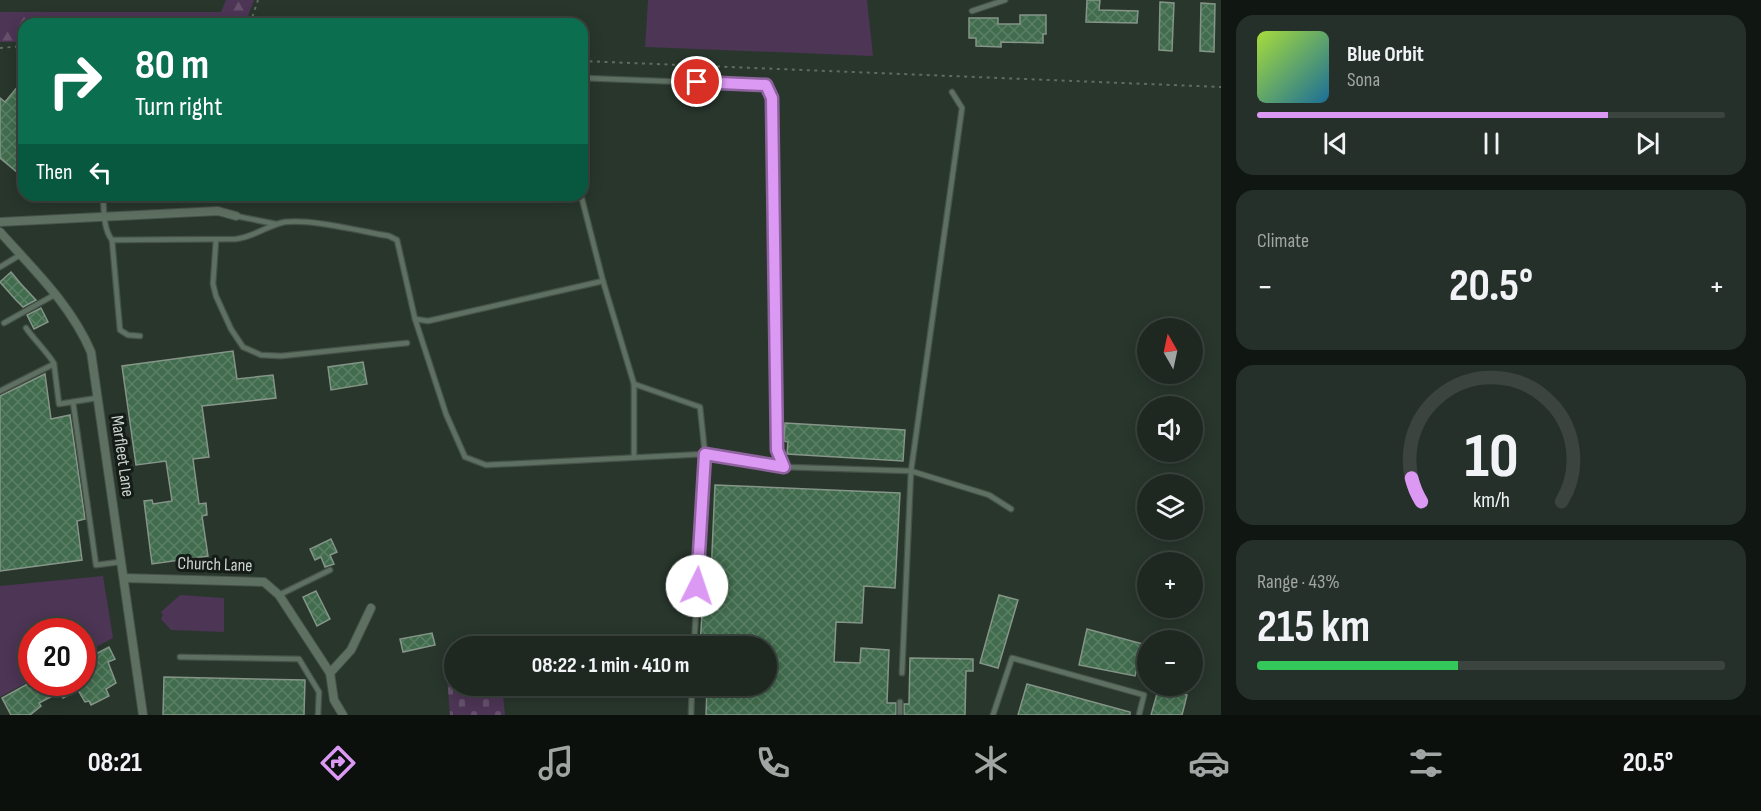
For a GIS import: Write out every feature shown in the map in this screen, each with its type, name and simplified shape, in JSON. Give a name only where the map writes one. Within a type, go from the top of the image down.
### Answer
[{"type":"street","points":[[0,222],[218,211],[236,216]]},
{"type":"street","name":"Marfleet Lane","points":[[0,232],[56,294],[80,327],[91,352],[143,715]]},
{"type":"street","name":"Church Lane","points":[[124,578],[264,582],[279,595],[330,673],[334,700],[343,715]]},
{"type":"street","points":[[330,673],[351,650],[371,608]]},
{"type":"lane","points":[[972,11],[1005,0]]},
{"type":"lane","points":[[588,78],[766,85],[772,98],[777,450],[784,467]]},
{"type":"lane","points":[[902,673],[911,471],[962,108],[952,92]]},
{"type":"lane","points":[[104,201],[108,235],[112,240],[120,330],[128,335],[140,336]]},
{"type":"lane","points":[[583,201],[603,281],[634,384],[634,456]]},
{"type":"lane","points":[[236,216],[276,224],[300,222],[389,236],[397,240],[415,319],[446,414],[465,458],[486,465],[705,454],[784,467],[911,471],[989,495],[1011,509]]},
{"type":"lane","points":[[112,240],[247,238],[276,224]]},
{"type":"lane","points":[[216,240],[213,284],[216,297],[243,347],[261,355],[281,356],[406,343]]},
{"type":"lane","points":[[0,267],[20,255]]},
{"type":"lane","points":[[415,319],[428,321],[603,281]]},
{"type":"lane","points":[[4,323],[56,294]]},
{"type":"lane","points":[[26,328],[39,348],[52,357],[59,404],[99,398]]},
{"type":"lane","points":[[0,391],[54,364]]},
{"type":"lane","points":[[634,384],[700,407],[705,454],[695,636]]},
{"type":"lane","points":[[73,402],[96,565],[121,561]]},
{"type":"lane","points":[[279,595],[330,570]]},
{"type":"lane","points":[[180,657],[299,659],[319,692],[318,715]]},
{"type":"lane","points":[[993,715],[1012,658],[1144,695],[1139,715]]},
{"type":"lane","points":[[691,715],[692,696]]},
{"type":"lane","points":[[900,702],[900,715]]},
{"type":"path","points":[[252,18],[258,0]]},
{"type":"path","points":[[0,48],[18,46]]},
{"type":"path","points":[[588,61],[1221,87]]},
{"type":"green space","points":[[226,0],[254,0],[247,18],[18,18],[18,42],[0,42],[0,12],[221,12]]},
{"type":"green space","points":[[648,0],[867,0],[873,56],[645,47]]},
{"type":"green space","points":[[103,576],[113,638],[96,647],[96,618],[18,618],[18,687],[0,697],[0,586]]},
{"type":"green space","points":[[180,595],[224,598],[224,632],[171,630],[161,619],[163,615],[161,612]]},
{"type":"green space","points":[[449,696],[503,696],[505,715],[450,715]]},
{"type":"building","points":[[1087,0],[1100,0],[1099,10],[1138,11],[1137,23],[1086,22]]},
{"type":"building","points":[[1160,2],[1174,3],[1172,51],[1159,50]]},
{"type":"building","points":[[1201,3],[1215,4],[1214,52],[1200,51]]},
{"type":"building","points":[[1020,15],[1046,15],[1046,34],[1043,34],[1043,43],[1001,42],[1001,47],[976,46],[976,38],[969,38],[969,18],[998,18],[998,24],[1020,24]]},
{"type":"building","points":[[18,86],[18,173],[0,158],[0,98],[5,102]]},
{"type":"building","points":[[11,272],[36,300],[23,307],[15,299],[0,282]]},
{"type":"building","points":[[41,308],[48,322],[34,329],[27,315]]},
{"type":"building","points":[[233,351],[237,379],[273,375],[276,398],[202,406],[209,457],[193,459],[199,504],[206,503],[207,515],[202,516],[208,556],[152,564],[144,501],[152,500],[153,504],[172,501],[166,461],[136,465],[122,366]]},
{"type":"building","points":[[363,362],[367,384],[331,390],[328,367]]},
{"type":"building","points":[[45,374],[51,419],[70,415],[85,519],[77,521],[82,560],[0,571],[0,396]]},
{"type":"building","points":[[785,423],[905,430],[903,461],[787,454],[788,442],[784,441]]},
{"type":"building","points":[[715,485],[900,493],[895,588],[864,586],[862,623],[836,622],[834,662],[860,663],[861,648],[889,650],[887,703],[896,703],[896,715],[706,715],[707,696],[777,696],[777,636],[701,636],[703,598],[710,598]]},
{"type":"building","points":[[331,539],[337,552],[330,555],[334,564],[325,567],[321,557],[315,560],[310,549]]},
{"type":"building","points":[[316,591],[330,619],[317,626],[303,597]]},
{"type":"building","points":[[999,595],[1018,600],[998,668],[980,663]]},
{"type":"building","points":[[1087,629],[1137,642],[1135,676],[1079,665]]},
{"type":"building","points":[[432,633],[435,645],[403,652],[400,639]]},
{"type":"building","points":[[109,647],[115,659],[108,662],[116,683],[106,689],[109,696],[91,705],[89,701],[85,702],[82,696],[96,696],[96,654]]},
{"type":"building","points":[[910,658],[973,659],[973,671],[966,671],[965,715],[904,715],[904,704],[909,704]]},
{"type":"building","points":[[164,677],[305,680],[304,715],[163,715]]},
{"type":"building","points":[[1027,684],[1130,712],[1130,715],[1018,715]]},
{"type":"building","points":[[18,689],[18,696],[52,696],[39,703],[41,706],[30,715],[11,715],[2,698]]},
{"type":"building","points":[[1156,696],[1187,696],[1182,715],[1151,715]]},
{"type":"route","points":[[697,82],[766,85],[772,98],[777,450],[784,467],[705,454],[697,586]]}]
